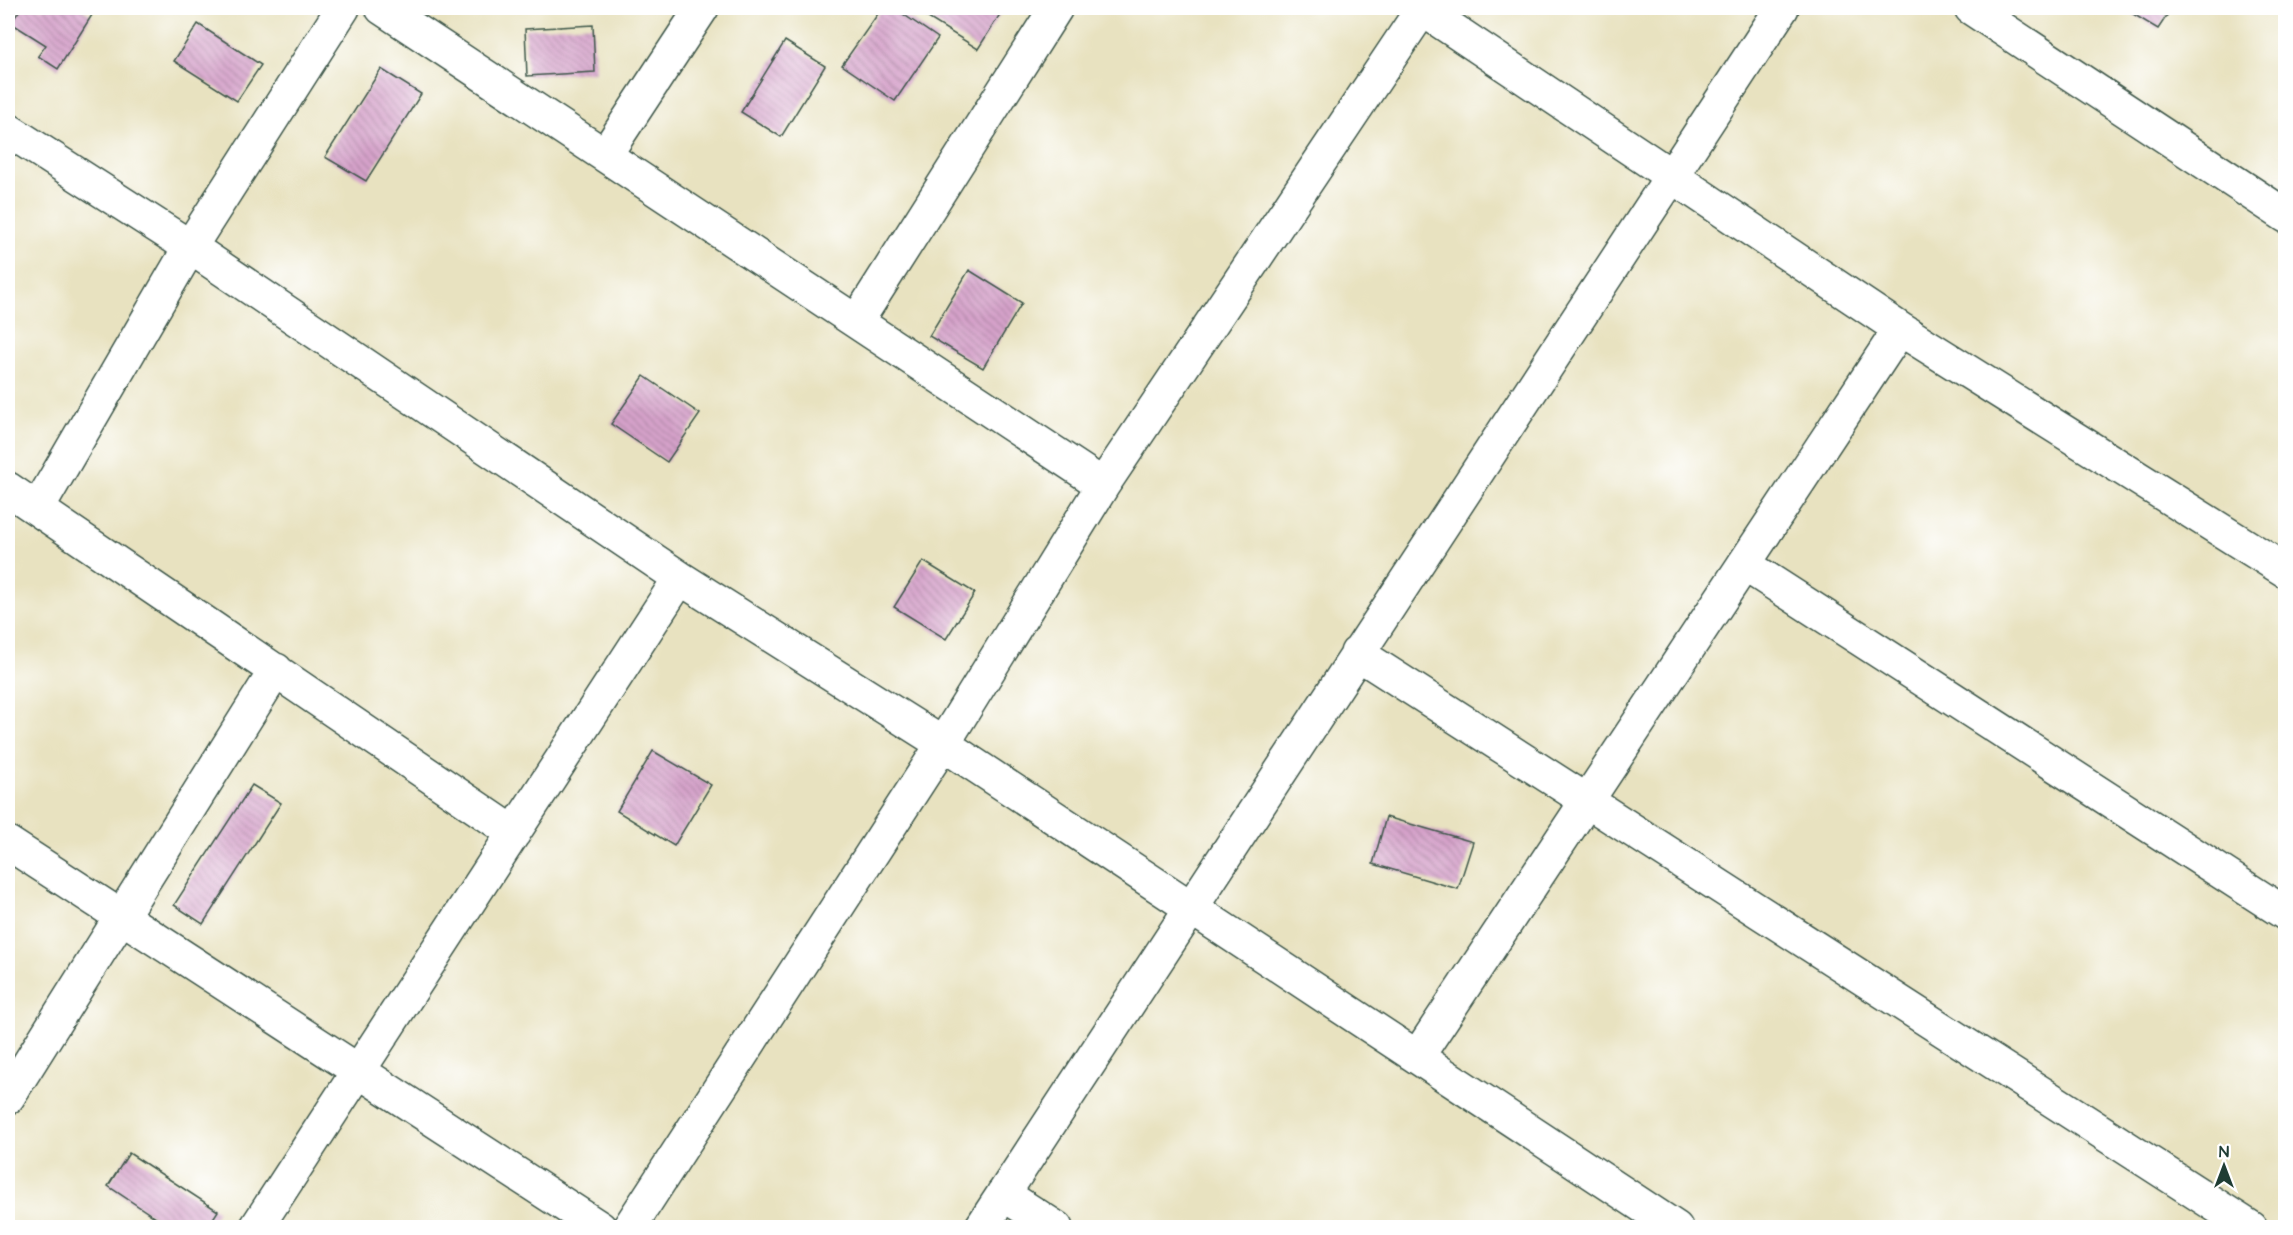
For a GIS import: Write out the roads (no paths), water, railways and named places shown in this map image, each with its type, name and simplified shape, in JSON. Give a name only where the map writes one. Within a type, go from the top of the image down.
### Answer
[{"type":"street","points":[[38,508],[190,247],[343,8]]},
{"type":"street","points":[[382,8],[1103,485]]},
{"type":"street","points":[[605,155],[702,8]]},
{"type":"street","points":[[857,321],[1056,8]]},
{"type":"street","points":[[629,1227],[943,744],[1103,485],[1423,8],[1900,329],[2286,571]]},
{"type":"street","points":[[981,1227],[1782,8]]},
{"type":"street","points":[[1971,8],[2286,216]]},
{"type":"street","points":[[8,130],[190,247],[680,578],[943,744],[1417,1057],[1662,1224]]},
{"type":"street","points":[[1417,1057],[1900,329]]},
{"type":"street","points":[[8,489],[514,833]]},
{"type":"street","points":[[1744,564],[2286,914]]},
{"type":"street","points":[[256,1227],[680,578]]},
{"type":"street","points":[[1357,653],[2251,1227]]},
{"type":"street","points":[[8,1097],[276,670]]},
{"type":"street","points":[[8,843],[600,1227]]},
{"type":"street","points":[[1003,1194],[1056,1227]]}]
